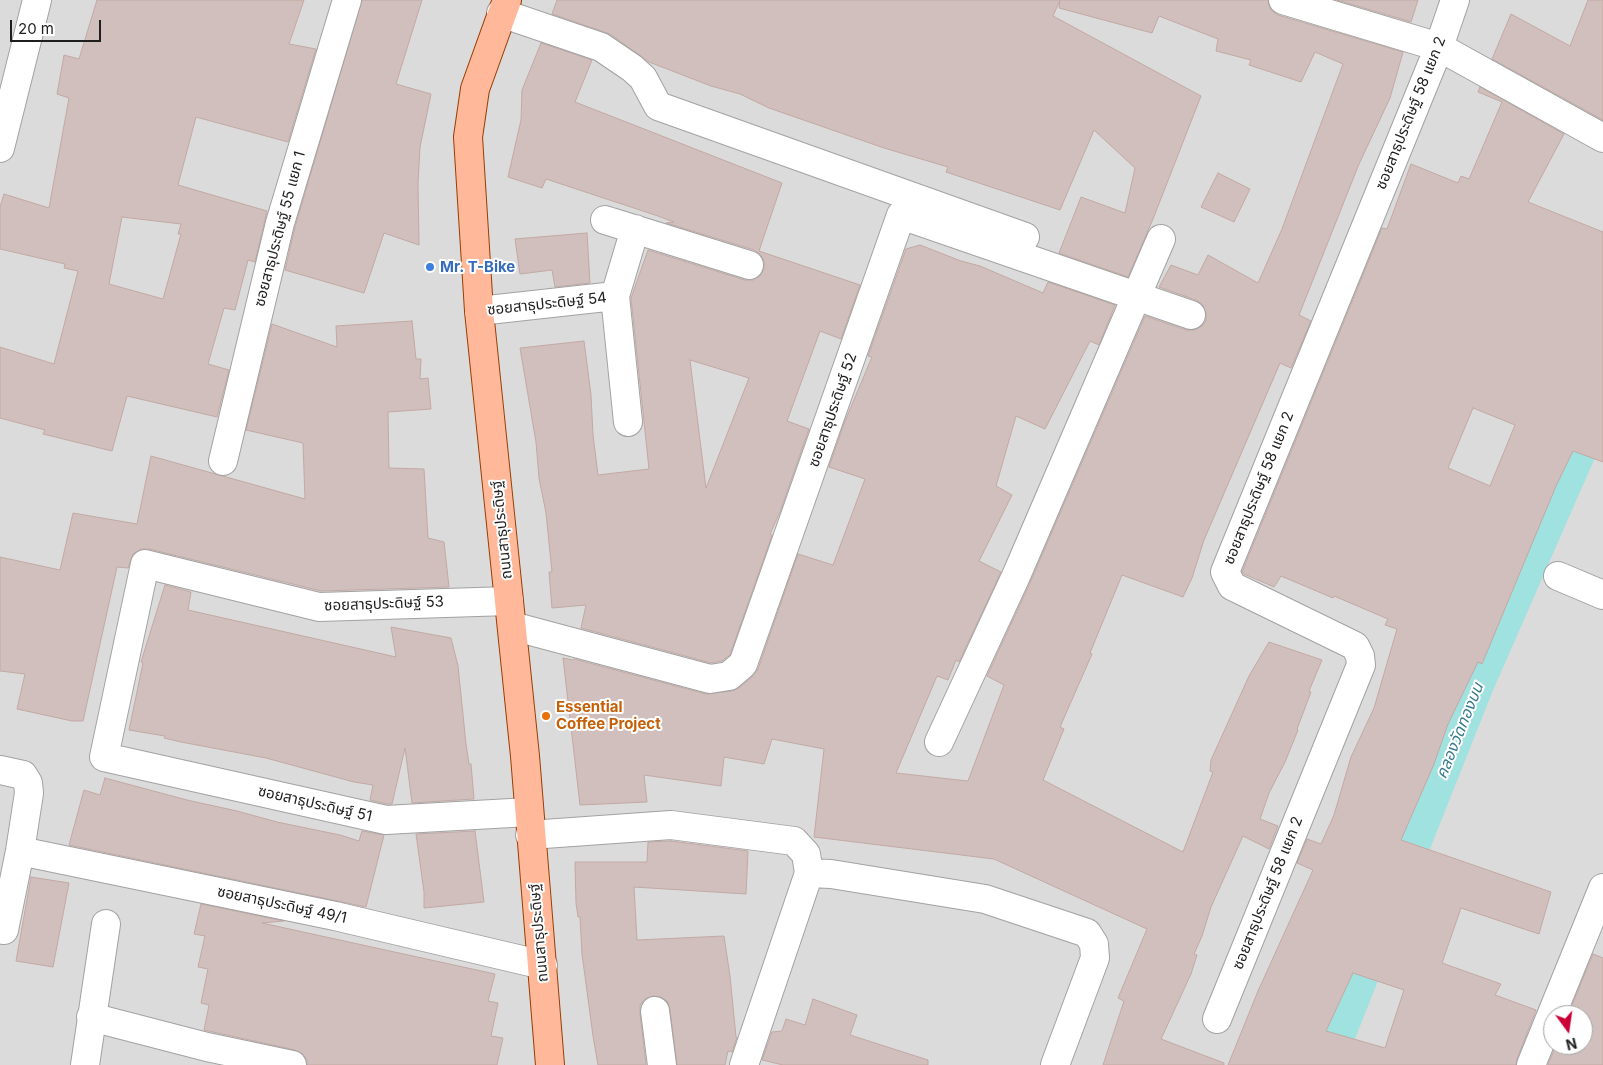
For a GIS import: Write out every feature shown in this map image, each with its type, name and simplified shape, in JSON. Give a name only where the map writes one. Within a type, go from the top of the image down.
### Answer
[{"type":"main road","name":"ถนนสาธุประดิษฐ์","points":[[504,6],[475,89],[468,137],[479,311],[525,756],[550,1065]]},
{"type":"street","points":[[0,148],[37,0]]},
{"type":"street","name":"ซอยสาธุประดิษฐ์ 55 แยก 1","points":[[223,461],[280,223],[347,0]]},
{"type":"street","points":[[1283,0],[1439,47],[1603,138]]},
{"type":"street","name":"ซอยสาธุประดิษฐ์ 58 แยก 2","points":[[1217,1019],[1361,665],[1360,656],[1355,646],[1232,586],[1225,572],[1439,47],[1455,0]]},
{"type":"street","points":[[504,6],[601,47],[632,68],[643,78],[658,106],[1025,237]]},
{"type":"street","name":"ซอยสาธุประดิษฐ์ 52","points":[[510,613],[710,679],[729,676],[743,664],[901,215],[1191,315]]},
{"type":"street","points":[[605,220],[749,265]]},
{"type":"street","points":[[628,422],[615,296],[635,229]]},
{"type":"street","points":[[940,742],[1016,576],[1161,239]]},
{"type":"street","name":"ซอยสาธุประดิษฐ์ 54","points":[[479,311],[615,296]]},
{"type":"street","name":"ซอยสาธุประดิษฐ์ 53","points":[[104,757],[144,564],[319,606],[510,613]]},
{"type":"street","points":[[1558,576],[1603,595]]},
{"type":"street","name":"ซอยสาธุประดิษฐ์ 51","points":[[104,757],[386,820],[671,825],[794,841],[806,854],[809,873]]},
{"type":"street","points":[[0,770],[23,774],[28,783],[30,793],[4,930]]},
{"type":"street","name":"ซอยสาธุประดิษฐ์ 49/1","points":[[20,851],[335,916],[542,965]]},
{"type":"street","points":[[744,1065],[809,873],[831,874],[985,899],[1087,933],[1094,944],[1095,958],[1055,1065]]},
{"type":"street","points":[[1531,1065],[1603,888]]},
{"type":"street","points":[[85,1065],[106,924]]},
{"type":"street","points":[[655,1011],[662,1065]]},
{"type":"street","points":[[91,1017],[207,1047],[292,1065]]},
{"type":"shaded area","points":[[0,0],[1603,0],[1603,1065],[0,1065]]},
{"type":"building","points":[[97,0],[304,0],[289,44],[316,49],[288,142],[196,117],[178,185],[267,211],[255,262],[248,260],[235,310],[224,308],[208,364],[229,370],[217,417],[127,396],[112,451],[43,434],[45,430],[0,418],[0,347],[54,364],[78,271],[64,268],[65,264],[0,249],[0,207],[4,194],[49,208],[69,98],[57,94],[64,55],[79,59]],"holes":[[[122,217],[181,224],[178,234],[181,234],[163,299],[109,284]]]},
{"type":"building","points":[[362,0],[422,0],[396,84],[431,94],[420,147],[418,184],[419,245],[384,233],[364,293],[285,270],[295,227]]},
{"type":"building","points":[[557,0],[1060,0],[1053,16],[1201,96],[1128,277],[1059,253],[1081,197],[1125,213],[1135,168],[1094,130],[1060,210],[946,172],[948,167],[884,148],[769,108],[740,94],[711,86],[649,62],[610,34],[552,14]]},
{"type":"building","points":[[1060,0],[1268,0],[1271,10],[1278,15],[1403,52],[1390,98],[1359,164],[1299,315],[1311,321],[1291,368],[1280,363],[1204,540],[1192,578],[1183,597],[1122,575],[1090,653],[1092,654],[1060,727],[1064,729],[1043,780],[1183,852],[1213,772],[1210,771],[1211,760],[1249,676],[1269,642],[1322,660],[1309,691],[1311,692],[1298,730],[1285,762],[1269,793],[1260,819],[1278,826],[1269,849],[1243,836],[1211,907],[1194,954],[1197,955],[1191,974],[1161,1039],[1224,1063],[1224,1065],[1103,1065],[1124,1001],[1118,998],[1147,929],[994,859],[814,837],[824,749],[772,739],[764,764],[724,757],[721,786],[644,775],[647,802],[580,805],[563,658],[574,659],[706,694],[732,691],[739,688],[758,669],[798,554],[833,565],[865,479],[829,467],[845,421],[872,357],[868,356],[906,249],[920,245],[961,261],[980,266],[1043,293],[1048,282],[1115,305],[1099,345],[1090,341],[1045,429],[1016,416],[996,486],[1012,495],[979,561],[1001,572],[959,662],[956,660],[948,680],[937,676],[896,773],[968,781],[1004,685],[987,676],[1030,583],[1145,316],[1186,330],[1194,330],[1202,326],[1206,321],[1206,313],[1202,304],[1196,300],[1159,287],[1171,265],[1198,275],[1208,255],[1258,283],[1282,229],[1343,64],[1315,52],[1301,82],[1249,65],[1251,60],[1216,51],[1218,39],[1159,16],[1152,33],[1059,8]]},
{"type":"building","points":[[1337,0],[1418,0],[1411,22]]},
{"type":"building","points":[[1588,0],[1603,0],[1603,120],[1492,59],[1511,14],[1570,46]]},
{"type":"building","points":[[541,43],[592,60],[575,102],[782,183],[759,251],[860,285],[841,339],[820,331],[787,421],[809,429],[780,512],[770,534],[772,535],[730,655],[722,661],[711,663],[581,628],[586,605],[552,608],[549,572],[552,572],[546,513],[520,348],[584,341],[598,475],[649,469],[631,298],[648,250],[745,280],[753,280],[760,276],[764,269],[764,261],[760,254],[754,250],[666,223],[674,222],[546,179],[542,188],[508,177],[521,120],[522,90]],"holes":[[[690,360],[749,378],[706,488]]]},
{"type":"building","points":[[1480,87],[1564,134],[1528,202],[1603,232],[1603,462],[1573,451],[1556,486],[1482,664],[1478,662],[1448,724],[1434,764],[1401,840],[1551,892],[1539,934],[1461,908],[1442,963],[1501,984],[1495,995],[1536,1010],[1516,1065],[1228,1065],[1258,991],[1313,870],[1297,863],[1307,839],[1321,844],[1334,815],[1351,757],[1374,708],[1397,629],[1385,625],[1388,619],[1281,576],[1274,587],[1242,572],[1382,228],[1387,229],[1411,164],[1458,183],[1461,176],[1469,179],[1502,102],[1478,92]],"holes":[[[1473,408],[1515,425],[1490,486],[1448,468]],[[1353,973],[1404,990],[1385,1048],[1326,1031]]]},
{"type":"building","points":[[1218,173],[1250,189],[1234,222],[1201,207]]},
{"type":"building","points":[[587,233],[590,283],[555,287],[552,270],[520,274],[515,239]]},
{"type":"building","points":[[412,321],[416,359],[421,359],[420,379],[428,378],[431,409],[388,412],[389,468],[424,469],[428,538],[444,542],[449,587],[321,591],[149,549],[141,549],[133,554],[128,568],[117,567],[83,721],[72,721],[17,709],[25,674],[0,671],[0,557],[60,570],[73,513],[137,524],[151,456],[305,499],[303,443],[246,430],[272,324],[337,347],[336,326]]},
{"type":"building","points":[[165,585],[191,592],[188,610],[396,657],[391,627],[451,638],[458,666],[474,799],[412,803],[405,748],[392,804],[387,804],[370,800],[373,785],[354,782],[266,758],[129,730],[143,663],[141,662]]},
{"type":"building","points":[[105,778],[187,800],[359,841],[362,831],[384,835],[366,907],[69,845],[84,790],[100,795]]},
{"type":"building","points":[[475,831],[484,902],[424,908],[424,892],[416,834]]},
{"type":"building","points":[[671,841],[748,851],[746,894],[634,887],[637,940],[724,936],[737,1037],[732,1052],[728,1051],[725,1065],[677,1065],[670,1009],[667,1001],[661,997],[653,996],[645,999],[640,1005],[646,1065],[598,1065],[582,954],[580,917],[578,917],[576,903],[575,862],[647,862],[648,842]]},
{"type":"building","points":[[31,877],[69,883],[53,967],[16,961]]},
{"type":"building","points":[[201,904],[284,921],[262,923],[495,974],[488,1001],[498,1003],[491,1036],[503,1038],[497,1065],[307,1065],[307,1060],[303,1054],[295,1050],[204,1030],[209,1005],[201,1003],[208,969],[198,967],[205,936],[194,934]]},
{"type":"building","points":[[1593,954],[1603,958],[1603,1065],[1548,1065],[1552,1055],[1593,1055],[1593,1005],[1572,1005]]},
{"type":"building","points":[[813,999],[857,1015],[850,1035],[928,1060],[928,1065],[783,1065],[762,1060],[772,1032],[782,1031],[786,1019],[805,1025]]},
{"type":"waterway","name":"คลองวัดทองบน","points":[[1399,885],[1478,686],[1603,401]]},
{"type":"waterway","name":"คลองวัดทองบน","points":[[1328,1065],[1379,936]]},
{"type":"place","name":"Mr. T-Bike","points":[[430,267]]},
{"type":"place","name":"Essential Coffee Project","points":[[546,716]]}]
